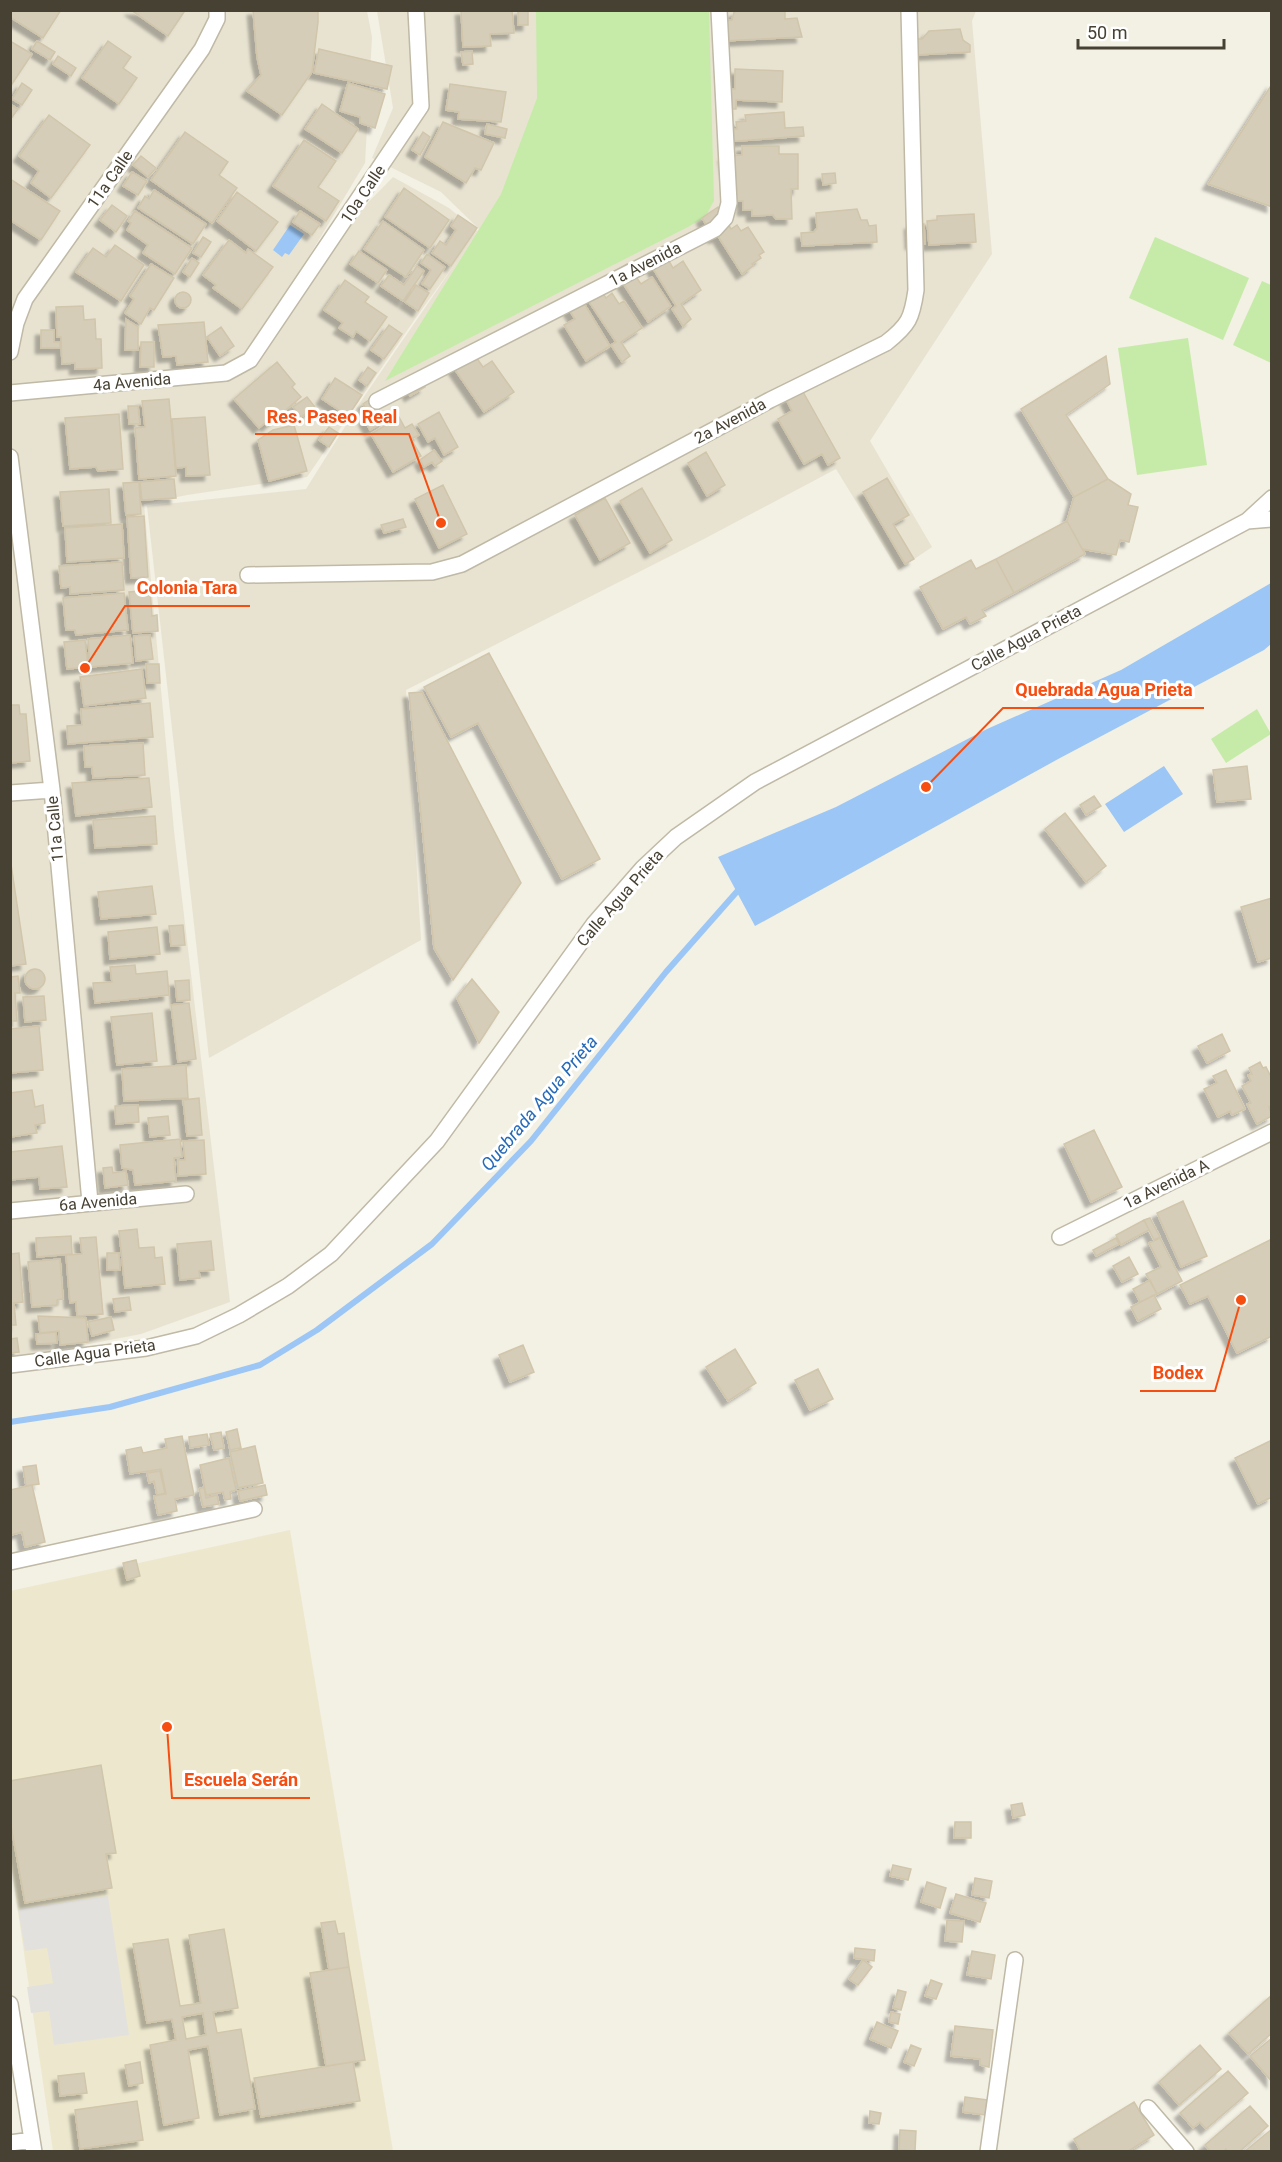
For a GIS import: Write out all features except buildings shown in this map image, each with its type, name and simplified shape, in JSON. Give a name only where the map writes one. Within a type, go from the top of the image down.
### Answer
[{"type":"street","name":"11a Calle","points":[[10,352],[16,323],[25,300],[202,49],[217,19],[217,10]]},
{"type":"street","name":"10a Calle","points":[[250,360],[421,106],[416,10]]},
{"type":"street","name":"1a Avenida","points":[[377,400],[715,229],[725,218],[729,203],[719,10]]},
{"type":"street","name":"2a Avenida","points":[[248,575],[432,572],[462,564],[770,400],[886,343],[903,330],[913,312],[916,290],[909,10]]},
{"type":"street","name":"4a Avenida","points":[[10,393],[226,373],[250,360]]},
{"type":"street","name":"11a Calle","points":[[10,457],[52,790],[90,1202]]},
{"type":"street","name":"Calle Agua Prieta","points":[[10,1365],[146,1348],[196,1336],[239,1315],[288,1286],[331,1254],[437,1141],[594,924],[643,868],[676,837],[755,782],[1247,521],[1272,498]]},
{"type":"street","points":[[1247,521],[1272,519]]},
{"type":"street","points":[[10,794],[52,790]]},
{"type":"street","name":"1a Avenida A","points":[[1060,1237],[1272,1132]]},
{"type":"street","name":"6a Avenida","points":[[10,1211],[186,1194]]},
{"type":"street","points":[[10,1562],[254,1509]]},
{"type":"street","points":[[988,2151],[1015,1960]]},
{"type":"street","points":[[10,2004],[33,2146],[10,2143]]},
{"type":"street","points":[[1148,2108],[1186,2151]]},
{"type":"shaded area","points":[[11,11],[367,11],[372,37],[365,163],[299,273],[393,177],[449,208],[477,231],[479,229],[441,192],[372,158],[393,108],[377,11],[976,11],[972,21],[992,254],[870,441],[932,547],[898,570],[836,469],[702,540],[406,690],[421,940],[209,1058],[147,506],[306,489],[363,398],[457,261],[307,477],[187,495],[144,504],[174,831],[230,1302],[141,1334],[11,1359]]},
{"type":"shaded area","points":[[290,1530],[393,2151],[53,2151],[11,1864],[10,1591]]},
{"type":"shaded area","points":[[108,1896],[129,2035],[54,2045],[49,2011],[31,2013],[27,1987],[53,1983],[47,1948],[25,1951],[18,1909]]},
{"type":"green space","points":[[536,11],[709,11],[714,201],[705,217],[688,227],[385,381],[501,194],[537,98]]},
{"type":"green space","points":[[1155,237],[1249,278],[1223,340],[1129,298]]},
{"type":"green space","points":[[1262,281],[1271,285],[1271,363],[1233,345]]},
{"type":"green space","points":[[1188,338],[1207,465],[1137,475],[1118,348]]},
{"type":"green space","points":[[1257,709],[1271,734],[1226,763],[1211,739]]},
{"type":"water","points":[[290,225],[304,234],[289,255],[285,253],[282,257],[273,250]]},
{"type":"water","points":[[1271,583],[1271,644],[1264,650],[1060,758],[755,926],[718,857],[836,807],[987,729],[1121,670]]},
{"type":"water","points":[[1164,766],[1183,794],[1124,832],[1105,804]]},
{"type":"waterway","name":"Quebrada Agua Prieta","points":[[10,1422],[110,1407],[260,1365],[317,1330],[432,1244],[531,1141],[666,972],[741,887]]},
{"type":"place","name":"Res. Paseo Real","points":[[441,523]]},
{"type":"place","name":"Colonia Tara","points":[[85,668]]},
{"type":"place","name":"Quebrada Agua Prieta","points":[[926,787]]},
{"type":"place","name":"Bodex","points":[[1241,1300]]},
{"type":"place","name":"Escuela Serán","points":[[167,1727]]}]
